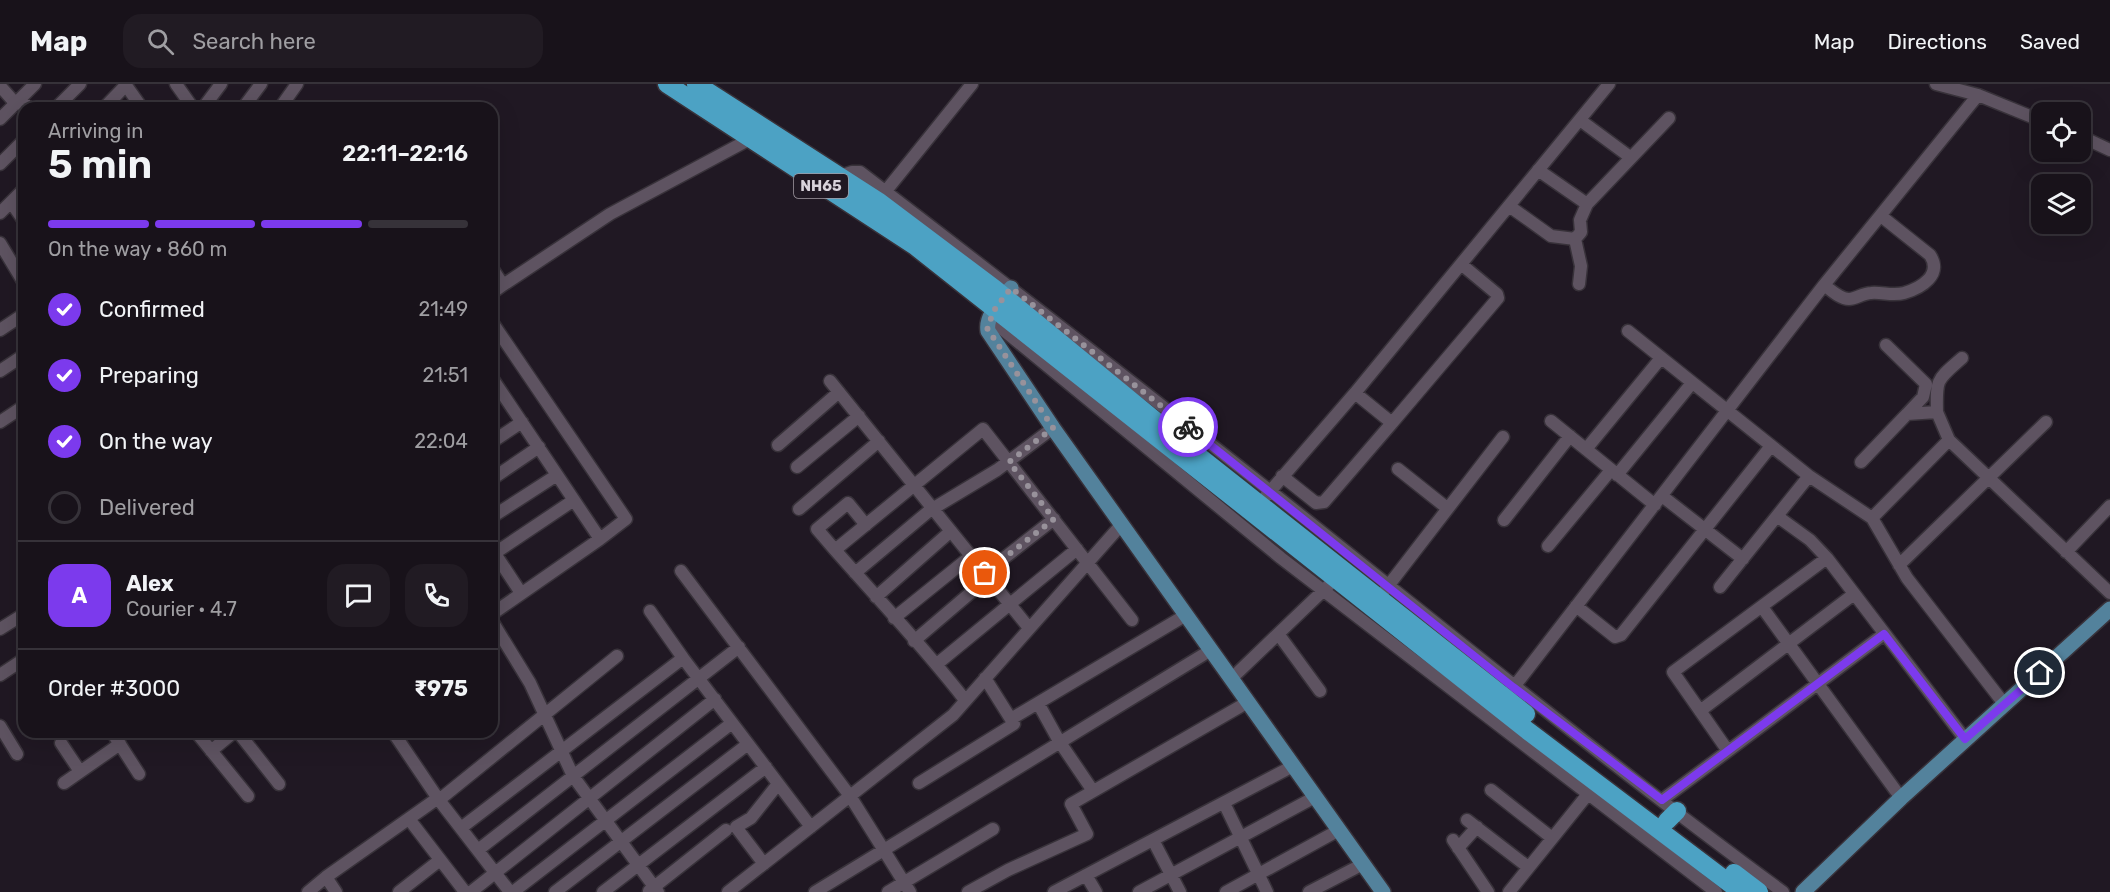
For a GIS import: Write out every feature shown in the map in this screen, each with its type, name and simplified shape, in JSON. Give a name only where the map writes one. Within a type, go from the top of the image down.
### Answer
[{"type":"highway","name":"NH65","points":[[667,84],[915,246],[973,292],[1000,303],[1019,328],[1329,585],[1528,731],[1741,892]]},
{"type":"highway","name":"NH65","points":[[696,84],[840,176],[882,196],[1000,303],[1264,498],[1509,692],[1669,811],[1759,892]]},
{"type":"main road","points":[[1000,303],[988,332],[1053,428],[1383,892]]},
{"type":"main road","points":[[1803,892],[1965,739],[2110,609]]},
{"type":"street","points":[[23,102],[35,84]]},
{"type":"street","points":[[63,102],[80,84]]},
{"type":"street","points":[[176,84],[189,102]]},
{"type":"street","points":[[207,102],[220,84]]},
{"type":"street","points":[[248,102],[261,84]]},
{"type":"street","points":[[284,102],[297,84]]},
{"type":"street","points":[[882,196],[972,84]]},
{"type":"street","points":[[1264,498],[1355,393],[1609,84]]},
{"type":"street","points":[[1936,84],[1978,95],[2031,117]]},
{"type":"street","points":[[110,102],[126,85],[138,102]]},
{"type":"street","points":[[0,86],[21,102]]},
{"type":"street","points":[[1509,692],[1824,285],[1978,95]]},
{"type":"street","points":[[0,119],[18,106]]},
{"type":"street","points":[[1575,239],[1581,232],[1580,220],[1587,204],[1669,118]]},
{"type":"street","points":[[1580,120],[1630,157]]},
{"type":"street","points":[[498,289],[610,214],[750,139]]},
{"type":"street","points":[[2091,141],[2110,150]]},
{"type":"street","points":[[0,164],[18,146]]},
{"type":"street","points":[[1538,170],[1587,204]]},
{"type":"street","points":[[0,213],[18,195]]},
{"type":"street","points":[[11,202],[18,212]]},
{"type":"street","points":[[1509,206],[1551,236],[1575,239]]},
{"type":"street","points":[[1824,285],[1842,298],[1850,299],[1867,293],[1903,293],[1925,284],[1933,275],[1934,261],[1930,255],[1881,216]]},
{"type":"street","points":[[1575,239],[1581,266],[1578,284]]},
{"type":"street","points":[[0,243],[18,273]]},
{"type":"street","points":[[1282,477],[1316,503],[1324,502],[1392,423],[1497,298],[1461,264]]},
{"type":"street","points":[[498,277],[503,285]]},
{"type":"street","points":[[1000,303],[1329,585],[1588,794],[1716,892]]},
{"type":"street","points":[[1,326],[18,317]]},
{"type":"street","points":[[498,331],[626,519],[498,610]]},
{"type":"street","points":[[1628,331],[1809,476],[1872,518],[1899,565],[2005,705]]},
{"type":"street","points":[[1861,462],[1923,397],[1926,384],[1886,345]]},
{"type":"street","points":[[1587,448],[1661,358]]},
{"type":"street","points":[[1962,358],[1940,377],[1936,384],[1937,412],[1949,440],[2110,593]]},
{"type":"street","points":[[0,371],[18,359]]},
{"type":"street","points":[[830,381],[1029,628]]},
{"type":"street","points":[[1548,546],[1692,383]]},
{"type":"street","points":[[498,387],[600,538]]},
{"type":"street","points":[[778,445],[839,392]]},
{"type":"street","points":[[1355,393],[1392,423]]},
{"type":"street","points":[[0,422],[18,410]]},
{"type":"street","points":[[1906,414],[1937,412]]},
{"type":"street","points":[[797,467],[858,416]]},
{"type":"street","points":[[1551,421],[1587,448],[1614,473],[1704,529],[1743,559]]},
{"type":"street","points":[[498,438],[522,422]]},
{"type":"street","points":[[1899,565],[2046,422]]},
{"type":"street","points":[[855,573],[929,511],[1009,462],[1053,428]]},
{"type":"street","points":[[835,550],[983,429],[1132,620]]},
{"type":"street","points":[[1504,520],[1570,436]]},
{"type":"street","points":[[1384,592],[1503,437]]},
{"type":"street","points":[[1872,518],[1949,440]]},
{"type":"street","points":[[799,509],[879,441]]},
{"type":"street","points":[[1576,606],[1615,637],[1621,635],[1770,446]]},
{"type":"street","points":[[498,475],[539,447]]},
{"type":"street","points":[[1398,470],[1448,508]]},
{"type":"street","points":[[498,513],[557,475]]},
{"type":"street","points":[[1720,587],[1809,476]]},
{"type":"street","points":[[498,548],[574,500]]},
{"type":"street","points":[[866,525],[848,503],[817,529],[914,641],[937,663],[965,700]]},
{"type":"street","points":[[2066,552],[2110,506]]},
{"type":"street","points":[[1777,516],[1810,540],[1827,558],[1965,739]]},
{"type":"street","points":[[914,641],[1054,519]]},
{"type":"street","points":[[734,890],[952,715],[1122,525]]},
{"type":"street","points":[[876,597],[951,531]]},
{"type":"street","points":[[937,663],[1077,549]]},
{"type":"street","points":[[894,618],[971,556]]},
{"type":"street","points":[[498,558],[521,593]]},
{"type":"street","points":[[1728,751],[1673,672],[1827,558]]},
{"type":"street","points":[[681,571],[850,796],[907,887]]},
{"type":"street","points":[[1232,679],[1329,585]]},
{"type":"street","points":[[1700,711],[1854,594]]},
{"type":"street","points":[[1762,607],[1901,798]]},
{"type":"street","points":[[650,611],[811,827]]},
{"type":"street","points":[[1011,719],[1186,615]]},
{"type":"street","points":[[0,629],[18,618]]},
{"type":"street","points":[[498,631],[530,683],[573,776],[638,865],[653,890],[726,830]]},
{"type":"street","points":[[1783,892],[1669,811],[1728,751],[1884,634]]},
{"type":"street","points":[[1278,635],[1320,691]]},
{"type":"street","points":[[478,850],[739,647]]},
{"type":"street","points":[[815,892],[1211,650]]},
{"type":"street","points":[[308,892],[438,799],[617,656]]},
{"type":"street","points":[[461,828],[683,658]]},
{"type":"street","points":[[0,675],[18,663]]},
{"type":"street","points":[[919,783],[1014,724],[985,678]]},
{"type":"street","points":[[471,892],[715,699]]},
{"type":"street","points":[[968,892],[1008,870],[1087,834],[1071,804],[1248,702]]},
{"type":"street","points":[[1038,703],[1059,741],[1093,791]]},
{"type":"street","points":[[397,738],[438,799],[512,892],[732,723]]},
{"type":"street","points":[[0,726],[17,754]]},
{"type":"street","points":[[116,738],[139,774]]},
{"type":"street","points":[[201,738],[248,796]]},
{"type":"street","points":[[211,751],[228,738]]},
{"type":"street","points":[[241,738],[279,784]]},
{"type":"street","points":[[61,743],[80,770]]},
{"type":"street","points":[[64,783],[120,744]]},
{"type":"street","points":[[555,892],[748,744]]},
{"type":"street","points":[[1054,892],[1293,766]]},
{"type":"street","points":[[603,892],[766,767]]},
{"type":"street","points":[[764,864],[736,827],[751,818],[778,783]]},
{"type":"street","points":[[1491,790],[1552,838]]},
{"type":"street","points":[[1509,892],[1588,794]]},
{"type":"street","points":[[1139,892],[1315,797]]},
{"type":"street","points":[[1224,803],[1267,892]]},
{"type":"street","points":[[409,819],[465,892]]},
{"type":"street","points":[[1488,892],[1455,844],[1472,823],[1528,867]]},
{"type":"street","points":[[888,892],[907,887],[993,829]]},
{"type":"street","points":[[1226,892],[1339,830]]},
{"type":"street","points":[[1153,840],[1180,892]]},
{"type":"street","points":[[399,892],[440,860]]},
{"type":"street","points":[[1309,892],[1363,864]]},
{"type":"street","points":[[1086,875],[1096,892]]},
{"type":"street","points":[[326,878],[336,892]]},
{"type":"way so far","points":[[985,573],[1054,519],[1009,462],[1053,428],[988,332],[987,325],[995,309],[1011,288],[1188,427]]},
{"type":"route","points":[[1188,427],[1513,687],[1662,800],[1884,634],[1965,739],[2040,673]]}]
